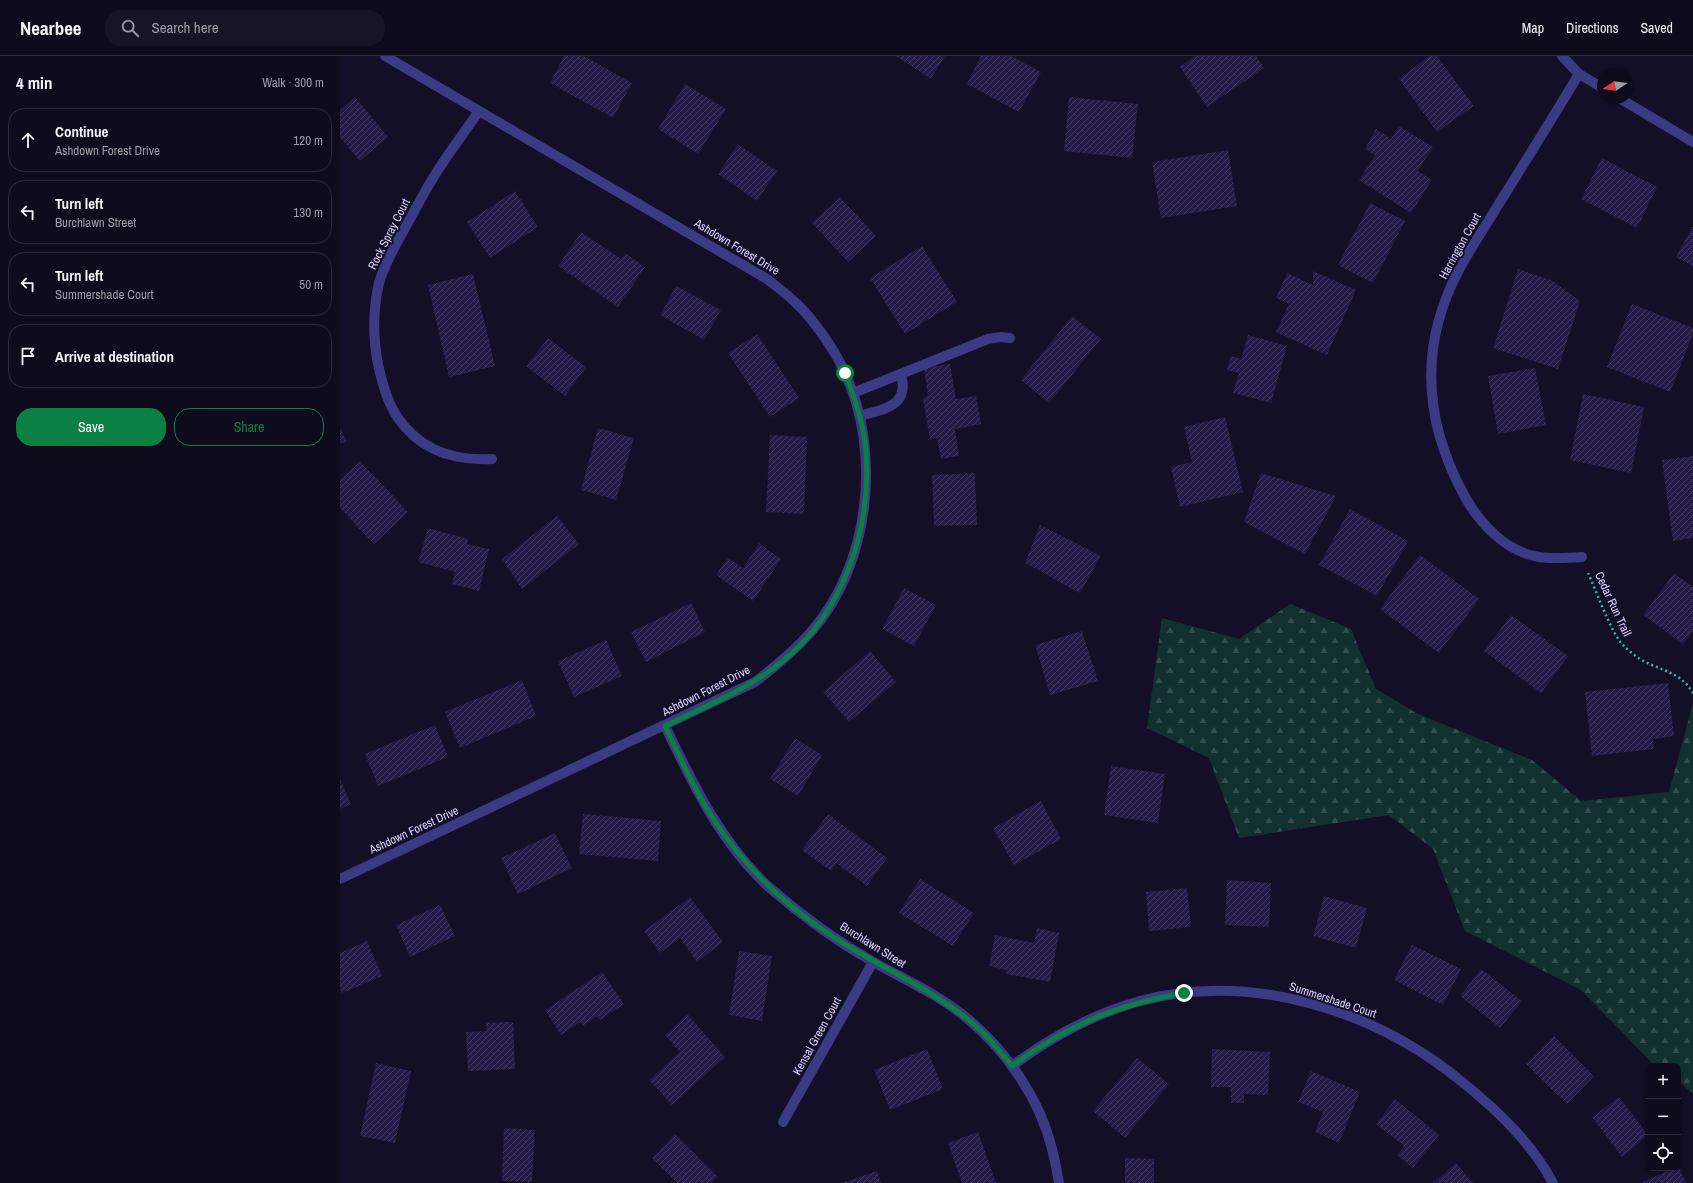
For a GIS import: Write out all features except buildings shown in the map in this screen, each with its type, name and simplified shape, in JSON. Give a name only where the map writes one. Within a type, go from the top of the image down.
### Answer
[{"type":"street","name":"Ashdown Forest Drive","points":[[340,879],[755,682],[785,659],[812,631],[833,602],[850,565],[862,526],[867,487],[866,450],[860,416],[853,393],[845,373],[827,341],[798,305],[767,279],[385,56]]},
{"type":"street","points":[[1562,56],[1579,74],[1597,84]]},
{"type":"street","name":"Harrington Court","points":[[1579,74],[1459,270],[1442,312],[1432,358],[1431,394],[1437,429],[1451,472],[1470,507],[1495,536],[1514,549],[1538,557],[1582,557]]},
{"type":"street","points":[[1629,104],[1693,142]]},
{"type":"street","name":"Rock Spray Court","points":[[479,111],[433,178],[387,261],[375,304],[375,346],[381,380],[390,404],[406,430],[426,446],[449,456],[474,460],[492,459]]},
{"type":"street","points":[[853,393],[988,339],[1001,337],[1010,338]]},
{"type":"street","points":[[860,416],[888,408],[899,400],[902,391],[901,374]]},
{"type":"street","name":"Burchlawn Street","points":[[665,726],[709,812],[736,851],[769,887],[805,917],[873,962],[937,997],[967,1018],[991,1041],[1012,1066],[1039,1111],[1052,1148],[1059,1183]]},
{"type":"street","name":"Kensal Green Court","points":[[783,1122],[873,962]]},
{"type":"street","name":"Summershade Court","points":[[1012,1066],[1038,1046],[1077,1025],[1141,1001],[1184,993],[1221,991],[1273,995],[1310,1003],[1362,1020],[1397,1037],[1444,1067],[1488,1102],[1522,1137],[1553,1183]]},
{"type":"path","name":"Cedar Run Trail","points":[[1582,557],[1603,608],[1621,644],[1640,659],[1669,671],[1688,685],[1693,694]]},
{"type":"green space","points":[[1290,604],[1351,629],[1376,689],[1418,714],[1532,760],[1581,801],[1669,792],[1693,703],[1693,1094],[1681,1084],[1681,1063],[1652,1063],[1581,990],[1465,931],[1433,849],[1389,815],[1239,838],[1209,758],[1147,728],[1162,618],[1239,639]]},
{"type":"route","points":[[845,373],[859,409],[866,450],[867,487],[862,526],[850,565],[833,602],[812,631],[785,659],[755,682],[665,726],[709,812],[736,851],[769,887],[805,917],[873,962],[937,997],[967,1018],[991,1041],[1012,1066],[1038,1046],[1077,1025],[1141,1001],[1184,993]]}]
